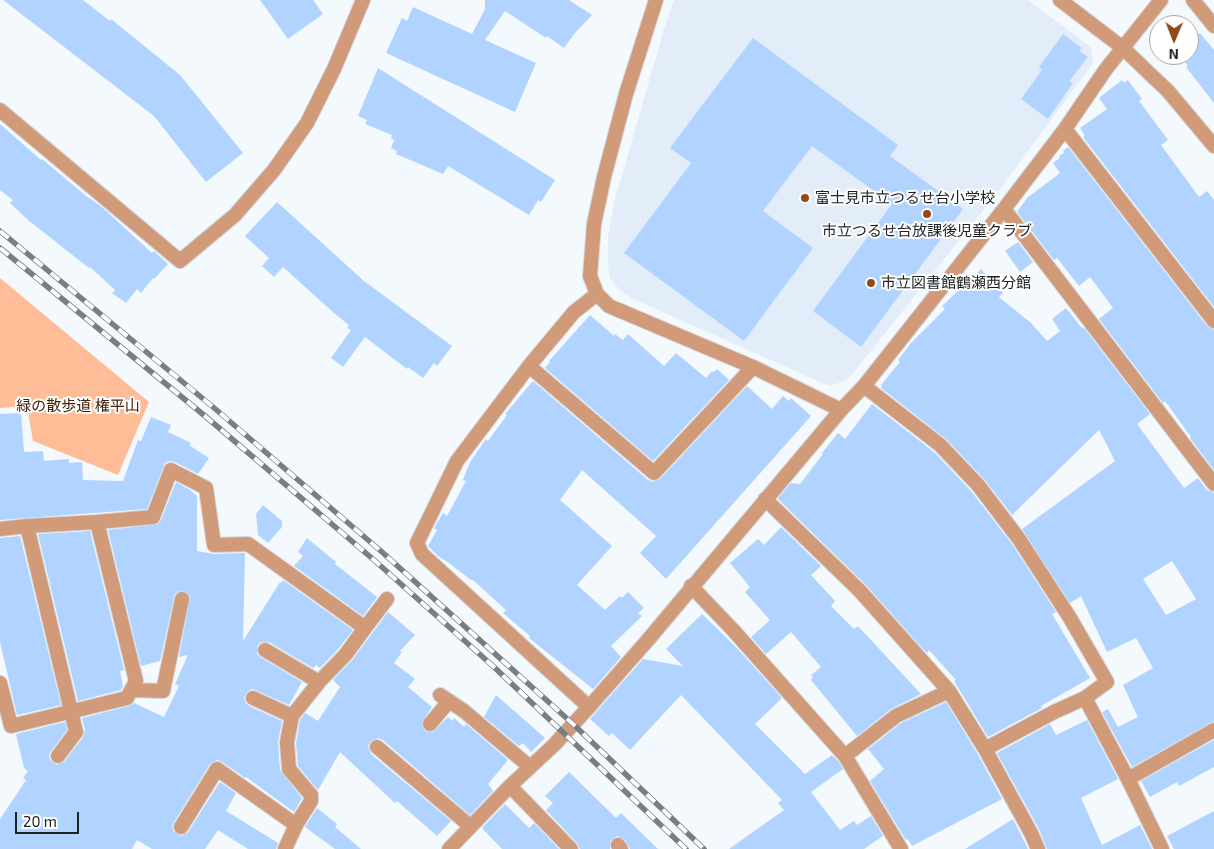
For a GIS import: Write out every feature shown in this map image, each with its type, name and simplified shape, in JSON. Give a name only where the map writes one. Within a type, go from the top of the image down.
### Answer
[{"type":"street","points":[[0,110],[180,262],[235,216],[274,170],[307,123],[334,69],[363,0]]},
{"type":"street","points":[[656,0],[626,94],[594,224],[590,276],[597,294],[609,306],[753,367],[841,410]]},
{"type":"street","points":[[1060,0],[1123,48],[1168,91],[1214,146]]},
{"type":"street","points":[[449,849],[510,786],[554,745],[589,707],[647,641],[691,586],[841,410],[864,386],[1004,209],[1065,129],[1123,48],[1161,0]]},
{"type":"street","points":[[1192,0],[1214,26]]},
{"type":"street","points":[[1065,129],[1213,319]]},
{"type":"street","points":[[1004,209],[1214,484]]},
{"type":"street","points":[[589,707],[422,554],[417,542],[456,461],[529,366],[574,312],[597,294]]},
{"type":"street","points":[[529,366],[654,473],[753,367]]},
{"type":"street","points":[[864,386],[940,445],[978,485],[1019,539],[1070,618],[1107,682],[1085,698],[1054,712],[985,749]]},
{"type":"street","points":[[0,529],[153,517],[172,470],[206,488],[214,545],[248,544],[365,628]]},
{"type":"street","points":[[765,499],[859,590],[948,691],[985,749],[1038,849]]},
{"type":"street","points":[[0,683],[11,726],[127,698],[136,681],[97,522]]},
{"type":"street","points":[[28,526],[76,732],[58,756]]},
{"type":"street","points":[[691,586],[733,630],[845,756],[901,849]]},
{"type":"street","points":[[131,690],[163,691],[182,599]]},
{"type":"street","points":[[285,849],[296,825],[311,801],[310,795],[289,769],[287,742],[292,716],[319,682],[346,654],[387,599]]},
{"type":"street","points":[[265,650],[319,682]]},
{"type":"street","points":[[845,756],[896,716],[948,691]]},
{"type":"street","points":[[253,698],[292,716]]},
{"type":"street","points":[[430,724],[444,698],[464,710],[530,767]]},
{"type":"street","points":[[1085,698],[1128,778],[1162,849]]},
{"type":"street","points":[[1128,778],[1214,730]]},
{"type":"street","points":[[377,747],[470,826]]},
{"type":"street","points":[[181,827],[217,769],[296,825]]},
{"type":"street","points":[[510,786],[571,849]]},
{"type":"shaded area","name":"富士見市立つるせ台小学校","points":[[674,0],[1028,0],[1091,47],[1093,63],[998,192],[849,378],[829,386],[631,298],[618,288],[610,278],[608,236],[614,203]]},
{"type":"green space","name":"緑の散歩道 権平山","points":[[0,278],[149,402],[118,475],[33,441],[27,406],[0,408]]},
{"type":"building","points":[[3,0],[83,0],[110,21],[111,19],[180,75],[243,153],[206,182],[154,116]]},
{"type":"building","points":[[260,0],[313,0],[323,14],[288,39]]},
{"type":"building","points":[[485,0],[569,0],[592,15],[564,48],[505,11],[485,40],[536,63],[515,112],[386,53],[402,18],[407,21],[413,7],[472,34],[485,9]]},
{"type":"building","points":[[1063,34],[1082,48],[1079,51],[1088,57],[1069,81],[1073,83],[1048,119],[1021,99],[1042,70],[1039,67]]},
{"type":"building","points":[[1199,34],[1214,50],[1214,103],[1186,67],[1187,65],[1199,65]]},
{"type":"building","points":[[753,38],[898,145],[890,156],[963,209],[861,347],[813,311],[892,204],[812,146],[763,211],[813,248],[744,341],[624,253],[691,163],[670,148]]},
{"type":"building","points":[[378,68],[555,180],[541,202],[538,200],[529,215],[448,166],[443,174],[396,154],[397,151],[391,148],[394,140],[391,138],[392,135],[365,124],[367,120],[358,116]]},
{"type":"building","points":[[1122,80],[1124,83],[1128,80],[1142,99],[1139,101],[1168,140],[1161,145],[1199,197],[1207,191],[1214,200],[1214,307],[1083,137],[1085,136],[1080,128],[1107,109],[1099,98]]},
{"type":"building","points":[[0,124],[41,160],[102,207],[152,253],[154,251],[168,264],[141,293],[137,289],[126,303],[112,293],[115,290],[90,267],[28,220],[10,203],[13,200],[0,190]]},
{"type":"building","points":[[1068,147],[1207,326],[1214,330],[1214,470],[1165,401],[1163,403],[1099,319],[1113,308],[1090,277],[1079,286],[1057,258],[1054,260],[1017,212],[1027,198],[1060,173],[1053,163],[1060,158],[1059,156]]},
{"type":"building","points":[[277,202],[364,281],[452,346],[437,366],[434,363],[423,378],[408,367],[407,369],[365,337],[343,367],[331,358],[351,330],[347,328],[349,325],[283,267],[274,277],[262,266],[269,258],[245,236]]},
{"type":"building","points":[[1018,242],[1033,262],[1020,272],[1005,251]]},
{"type":"building","points":[[981,269],[1003,293],[999,297],[1031,323],[1047,341],[1060,331],[1052,319],[1066,308],[1081,327],[1085,329],[1150,414],[1137,424],[1184,488],[1198,478],[1207,490],[1214,493],[1214,721],[1132,767],[1102,712],[1108,709],[1118,727],[1138,717],[1123,685],[1153,668],[1136,638],[1107,652],[1081,596],[1070,603],[1022,529],[1115,461],[1099,430],[1012,515],[984,479],[946,439],[881,388],[881,385],[900,362],[898,360],[911,343],[945,309],[942,306]],"holes":[[[1172,561],[1196,599],[1166,615],[1143,579]]]},
{"type":"building","points":[[590,315],[614,336],[615,334],[623,340],[628,334],[664,366],[676,353],[706,378],[712,371],[714,372],[717,369],[729,380],[653,461],[545,368]]},
{"type":"building","points":[[533,381],[648,480],[653,482],[660,479],[747,386],[772,409],[783,396],[789,401],[791,398],[811,416],[666,579],[640,553],[656,536],[582,470],[560,500],[612,546],[577,585],[605,610],[620,596],[622,598],[628,592],[644,608],[638,613],[642,616],[611,646],[621,657],[593,689],[529,638],[530,636],[503,613],[506,610],[473,580],[438,556],[428,546],[437,530],[434,528],[443,513],[447,516],[466,481],[463,480],[470,462],[486,439],[488,441],[507,415],[505,414]]},
{"type":"building","points":[[872,404],[934,452],[971,491],[1012,544],[1056,612],[1052,614],[1090,678],[1041,706],[1042,708],[988,737],[954,681],[956,680],[929,650],[927,653],[921,647],[865,584],[778,498],[791,483],[800,484],[838,433],[845,439]]},
{"type":"building","points":[[21,413],[24,452],[43,451],[44,461],[69,459],[69,463],[82,462],[83,480],[123,481],[138,440],[141,441],[151,417],[171,425],[168,432],[191,443],[189,445],[209,458],[198,474],[175,462],[165,463],[147,509],[0,520],[0,414]]},
{"type":"building","points":[[176,482],[197,496],[197,551],[214,554],[245,553],[243,641],[283,580],[353,630],[320,668],[316,665],[313,668],[269,642],[261,642],[257,646],[257,654],[260,657],[302,682],[289,705],[253,689],[248,691],[244,698],[249,706],[282,721],[278,742],[280,770],[302,798],[294,812],[246,777],[217,760],[210,764],[174,822],[172,827],[174,832],[181,836],[188,832],[220,782],[236,793],[226,811],[278,843],[276,849],[248,849],[218,830],[205,849],[152,849],[137,840],[132,849],[0,849],[0,819],[26,780],[23,778],[28,771],[24,768],[16,734],[65,722],[67,730],[49,754],[50,760],[57,765],[65,761],[83,737],[85,730],[82,718],[134,703],[164,717],[179,686],[175,684],[188,655],[179,657],[190,597],[184,591],[175,594],[160,661],[141,666],[108,530],[158,524]]},
{"type":"building","points":[[263,505],[282,521],[282,527],[268,543],[258,535],[256,514]]},
{"type":"building","points":[[781,527],[821,566],[811,575],[835,601],[831,606],[854,629],[858,626],[921,694],[891,709],[857,736],[811,680],[813,677],[811,675],[821,667],[791,632],[766,654],[751,637],[770,620],[745,592],[750,587],[730,563],[758,539],[764,545]]},
{"type":"building","points":[[90,531],[124,670],[120,671],[123,686],[121,690],[78,701],[38,534]]},
{"type":"building","points":[[20,536],[61,705],[17,715],[0,642],[0,538]]},
{"type":"building","points":[[307,538],[336,562],[335,564],[377,597],[363,616],[294,566],[303,556],[298,552]]},
{"type":"building","points":[[388,612],[415,635],[400,651],[402,652],[394,663],[415,679],[408,687],[432,707],[422,722],[424,730],[433,732],[448,717],[452,721],[454,718],[464,727],[466,724],[508,760],[488,784],[493,791],[470,815],[383,740],[378,738],[371,741],[368,746],[371,754],[451,821],[437,836],[397,801],[395,803],[340,752],[318,790],[298,766],[296,743],[300,720],[305,713],[318,721],[340,687],[333,680],[353,659]]},
{"type":"building","points":[[702,614],[737,648],[782,698],[755,724],[805,774],[832,755],[838,761],[843,769],[811,792],[840,830],[854,821],[857,825],[871,816],[883,836],[864,849],[729,849],[784,810],[778,803],[782,800],[681,695],[630,750],[612,733],[609,736],[590,719],[643,659],[683,666],[666,649]]},
{"type":"building","points":[[496,695],[545,738],[531,752],[523,743],[519,746],[484,717]]},
{"type":"building","points":[[946,702],[1002,799],[912,846],[908,839],[906,840],[870,781],[884,769],[868,749],[901,723]]},
{"type":"building","points":[[1087,720],[1118,779],[1081,798],[1102,845],[1140,825],[1152,849],[1047,849],[1039,829],[997,753],[1050,724],[1056,735]]},
{"type":"building","points":[[1214,740],[1214,767],[1179,786],[1177,782],[1150,797],[1141,781]]},
{"type":"building","points":[[569,772],[616,818],[621,813],[658,849],[630,849],[625,840],[617,836],[610,841],[610,849],[580,849],[577,843],[546,810],[553,803],[545,796]]},
{"type":"building","points":[[505,804],[529,828],[534,823],[559,849],[502,849],[482,828]]},
{"type":"building","points":[[317,808],[337,824],[335,827],[361,849],[335,849],[305,827]]},
{"type":"building","points":[[1214,811],[1214,849],[1174,849],[1167,836]]},
{"type":"building","points":[[1013,819],[1028,849],[965,849]]},
{"type":"railway","points":[[0,231],[213,407],[382,552],[573,724],[704,849]]},
{"type":"railway","points":[[0,248],[205,416],[374,560],[494,667],[686,849]]},
{"type":"place","name":"富士見市立つるせ台小学校","points":[[805,198]]},
{"type":"place","name":"市立つるせ台放課後児童クラブ","points":[[927,214]]},
{"type":"place","name":"市立図書館鶴瀬西分館","points":[[871,283]]}]
